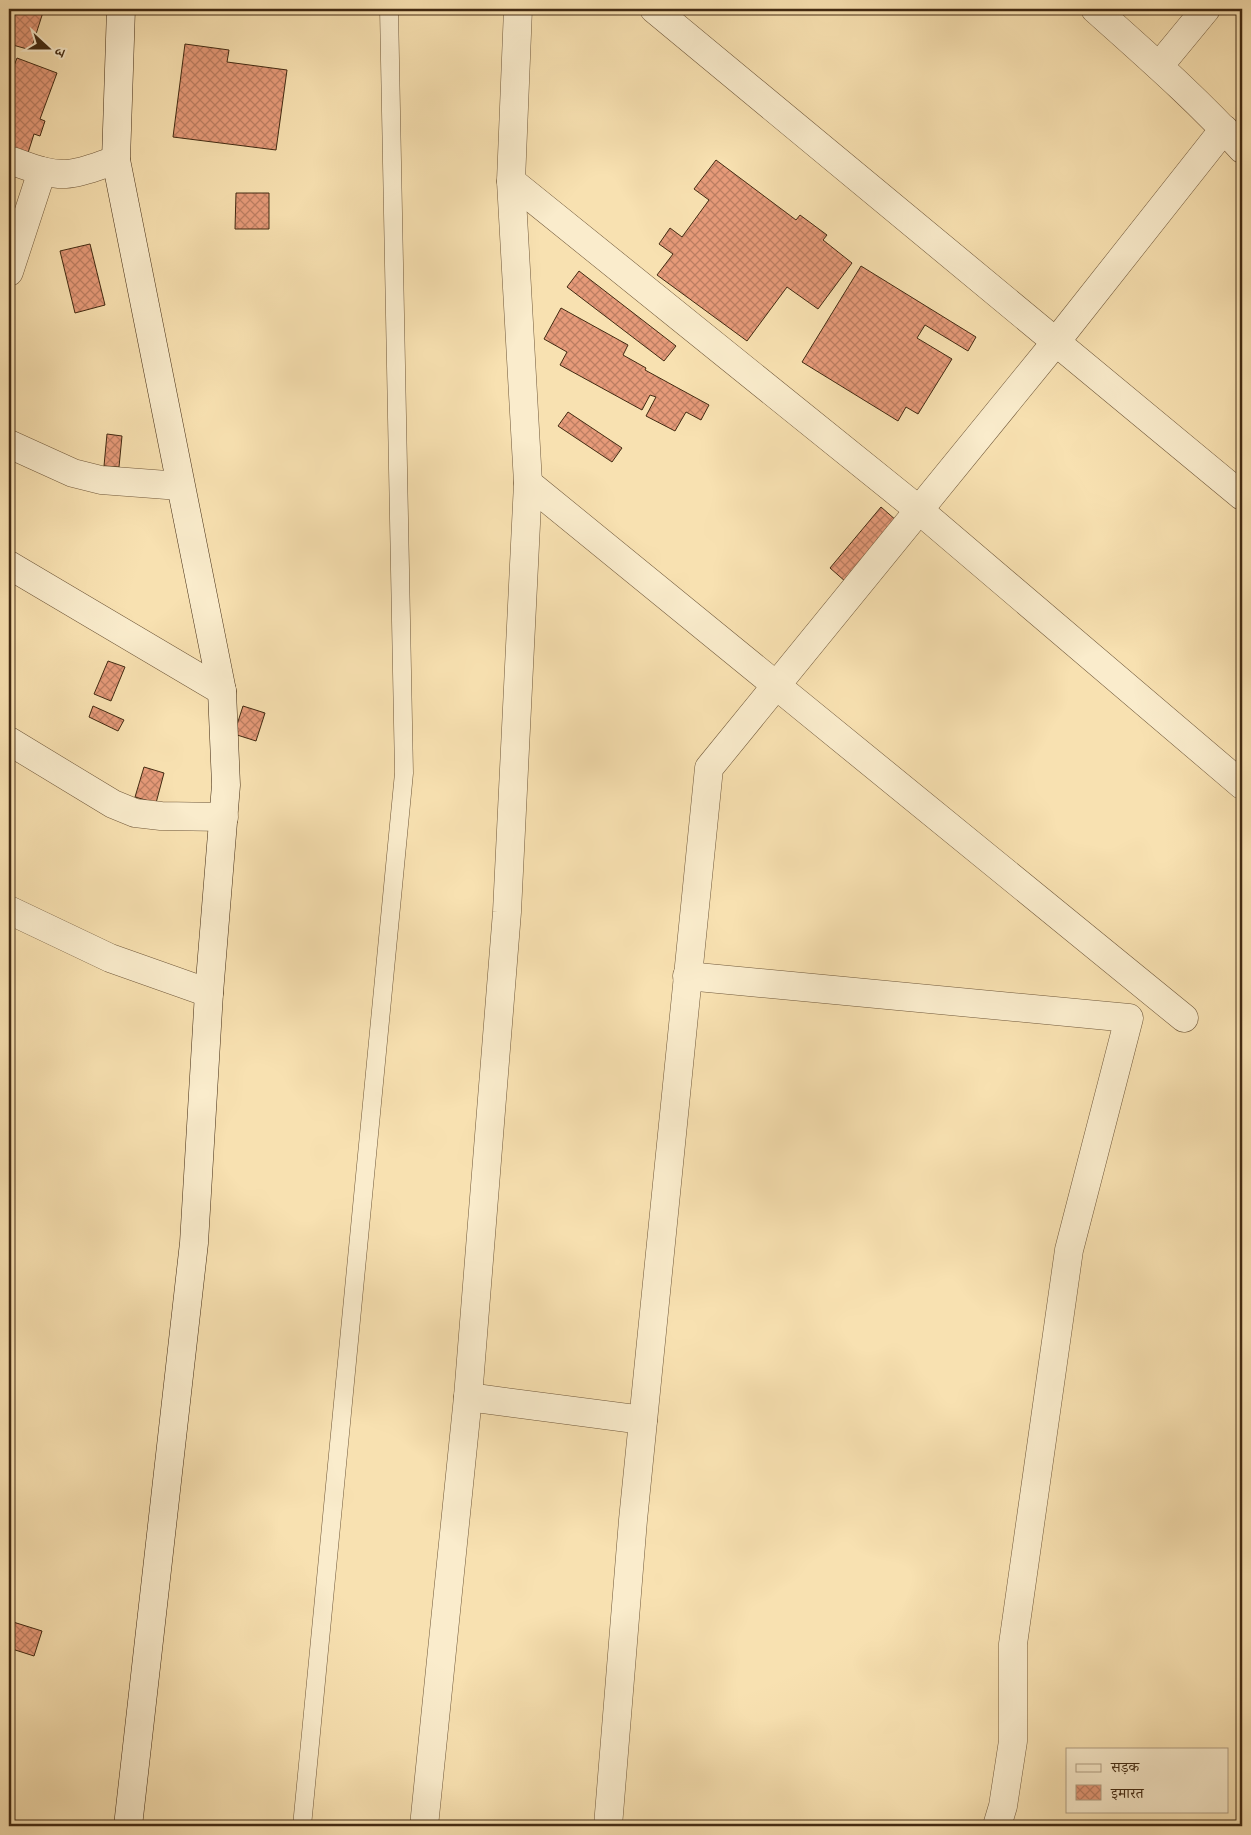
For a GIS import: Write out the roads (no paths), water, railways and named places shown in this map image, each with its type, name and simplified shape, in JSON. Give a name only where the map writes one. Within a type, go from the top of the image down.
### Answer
[{"type":"street","points":[[121,9],[116,160],[222,691],[226,785],[209,993],[194,1243],[128,1826]]},
{"type":"street","points":[[424,1826],[468,1397],[507,912],[528,483],[511,182],[518,9]]},
{"type":"street","points":[[654,9],[1242,496]]},
{"type":"street","points":[[608,1826],[632,1530],[708,768],[1055,342],[1233,139],[1159,66],[1094,9]]},
{"type":"street","points":[[1159,66],[1206,9]]},
{"type":"street","points":[[9,160],[42,172],[65,174],[83,171],[116,160]]},
{"type":"street","points":[[9,272],[42,172]]},
{"type":"street","points":[[511,182],[919,510],[1242,785]]},
{"type":"street","points":[[9,444],[73,473],[101,480],[180,486]]},
{"type":"street","points":[[528,483],[1184,1018]]},
{"type":"street","points":[[9,565],[222,691]]},
{"type":"street","points":[[9,741],[112,804],[135,813],[161,816],[224,817]]},
{"type":"street","points":[[9,910],[110,958],[209,993]]},
{"type":"street","points":[[687,976],[1129,1018],[1069,1250],[1013,1644],[1013,1741],[1003,1806],[996,1826]]},
{"type":"street","points":[[468,1397],[643,1420]]},
{"type":"lane","points":[[302,1826],[404,773],[388,9]]}]
